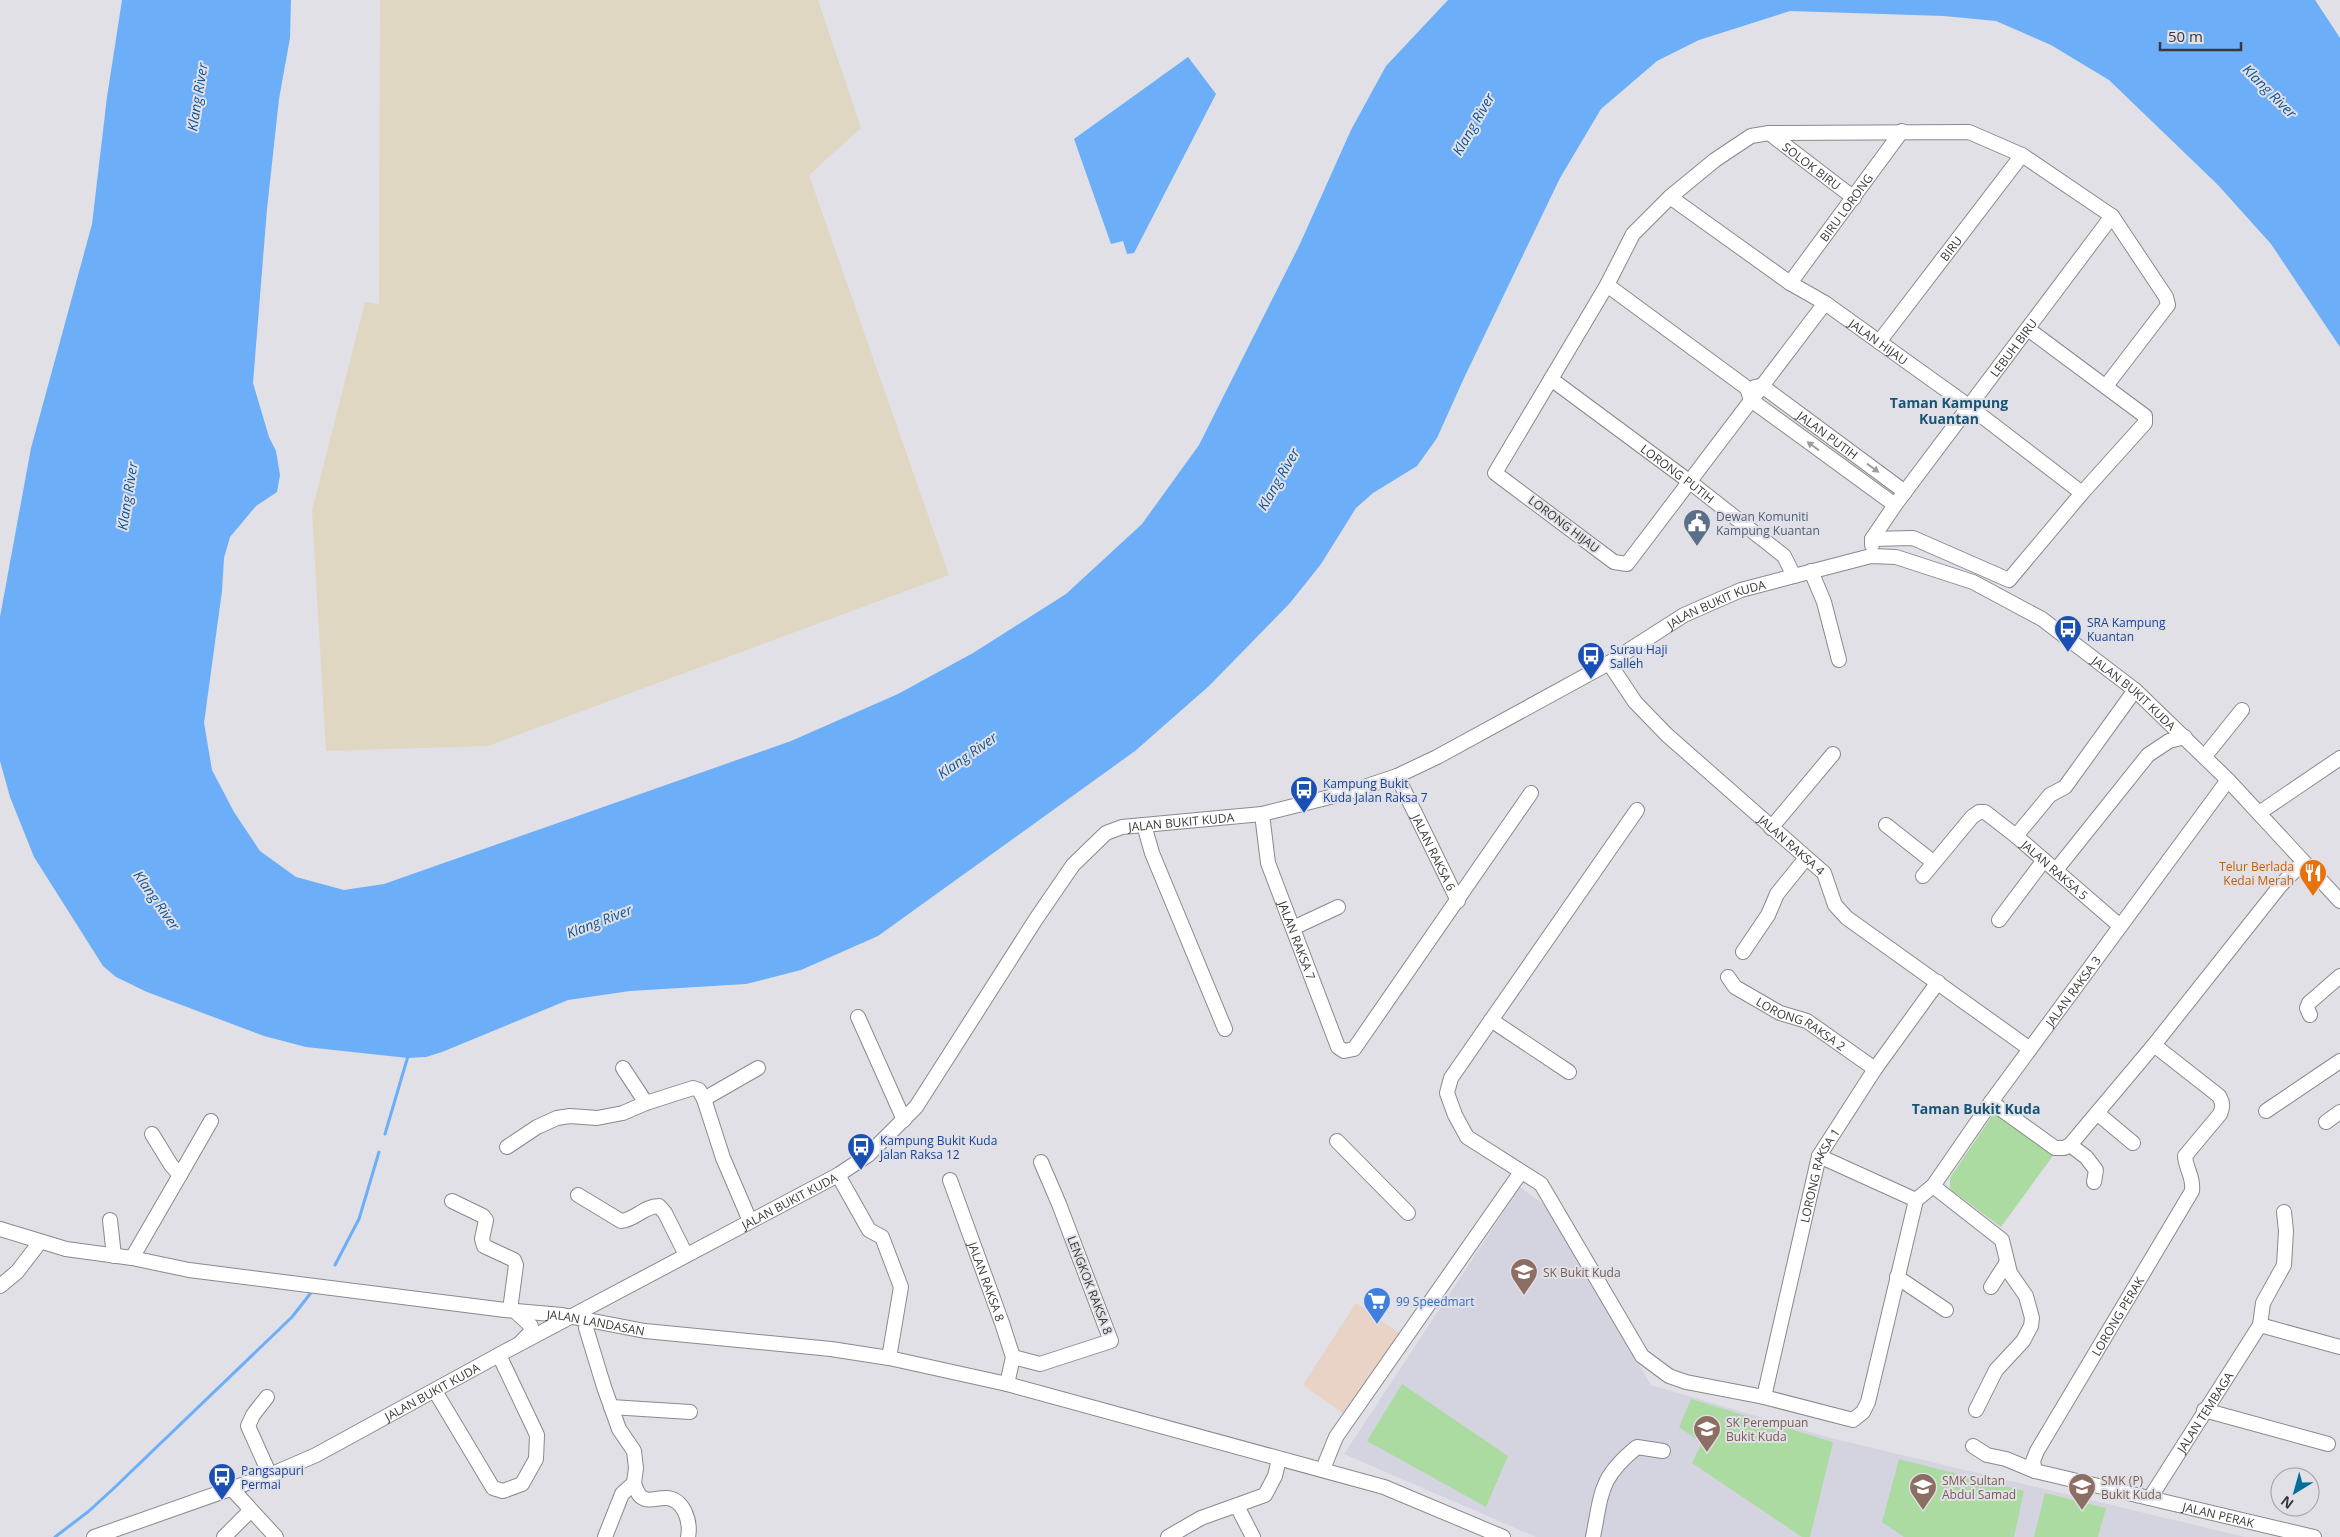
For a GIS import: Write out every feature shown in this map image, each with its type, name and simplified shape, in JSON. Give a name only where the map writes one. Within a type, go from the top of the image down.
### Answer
[{"type":"street","points":[[1551,379],[1607,285],[1633,234],[1670,197],[1715,160],[1751,136],[1769,133],[1902,131],[1969,132],[2022,155],[2112,216],[2168,301],[2166,309],[2106,386]]},
{"type":"street","name":"BIRU LORONG","points":[[1790,283],[1902,131]]},
{"type":"street","name":"SOLOK BIRU","points":[[1769,133],[1854,198]]},
{"type":"street","name":"BIRU","points":[[1879,342],[2022,155]]},
{"type":"street","name":"JALAN HIJAU","points":[[1670,197],[1790,283],[1826,304],[1970,407],[2082,492]]},
{"type":"street","name":"LEBUH BIRU","points":[[1870,556],[1872,539],[1895,506],[2112,216]]},
{"type":"street","name":"JALAN PUTIH","points":[[1607,285],[1895,506]]},
{"type":"street","points":[[1690,482],[1749,394],[1762,386],[1826,304]]},
{"type":"street","points":[[1872,539],[1913,538],[2009,580],[2082,492],[2145,423],[2145,416],[2028,329]]},
{"type":"street","name":"LORONG HIJAU","points":[[1551,379],[1495,473],[1614,562],[1627,564],[1634,558],[1690,482]]},
{"type":"street","name":"LORONG PUTIH","points":[[1551,379],[1690,482],[1784,556],[1794,576]]},
{"type":"street","name":"JALAN PUTIH","points":[[1762,386],[1905,492]]},
{"type":"street","name":"JALAN BUKIT KUDA","points":[[94,1537],[112,1534],[270,1475],[316,1455],[838,1175],[868,1155],[916,1107],[1073,866],[1106,833],[1122,827],[1262,814],[1346,793],[1397,776],[1437,757],[1609,662],[1684,615],[1741,590],[1870,556],[1896,557],[1973,582],[2042,619],[2136,690],[2205,756],[2340,901]]},
{"type":"street","points":[[1811,571],[1824,602],[1839,660]]},
{"type":"street","name":"JALAN RAKSA 4","points":[[1609,662],[1635,702],[1667,735],[1824,874],[1836,905],[1847,918],[2030,1049]]},
{"type":"street","points":[[2016,836],[2050,795],[2065,788],[2136,690]]},
{"type":"street","points":[[2205,756],[2242,710]]},
{"type":"street","points":[[2056,870],[2148,755],[2169,740],[2185,737]]},
{"type":"street","points":[[1771,828],[1833,754]]},
{"type":"street","points":[[2259,814],[2340,758]]},
{"type":"street","name":"JALAN RAKSA 6","points":[[1397,776],[1458,901]]},
{"type":"street","name":"JALAN RAKSA 3","points":[[1916,1200],[1933,1186],[1991,1102],[2228,780]]},
{"type":"street","points":[[1458,901],[1531,793]]},
{"type":"street","points":[[1636,810],[1451,1078],[1447,1093],[1455,1114],[1467,1136],[1541,1184],[1642,1356],[1669,1376],[1686,1382],[1764,1397],[1847,1420],[1858,1418],[1868,1402],[1916,1200],[1818,1156]]},
{"type":"street","name":"JALAN RAKSA 5","points":[[1933,862],[1972,817],[1979,812],[1990,814],[2120,926]]},
{"type":"street","name":"JALAN RAKSA 7","points":[[1262,814],[1268,863],[1338,1047],[1344,1051],[1354,1049],[1419,953],[1458,901]]},
{"type":"street","points":[[1144,825],[1152,852],[1225,1029]]},
{"type":"street","points":[[1886,826],[1933,862],[1923,876]]},
{"type":"street","points":[[1743,952],[1768,915],[1777,894],[1806,858]]},
{"type":"street","points":[[1999,920],[2044,860]]},
{"type":"street","points":[[1991,1102],[2055,1148],[2064,1148],[2070,1145],[2154,1045],[2280,886],[2303,862]]},
{"type":"street","points":[[1292,928],[1338,907]]},
{"type":"street","points":[[2310,1015],[2307,1008],[2308,1003],[2340,976]]},
{"type":"street","name":"LORONG RAKSA 2","points":[[1728,977],[1735,987],[1780,1013],[1806,1021],[1875,1069]]},
{"type":"street","name":"LORONG RAKSA 1","points":[[1764,1397],[1818,1156],[1875,1069],[1938,982]]},
{"type":"street","points":[[858,1017],[904,1120]]},
{"type":"street","points":[[1491,1020],[1569,1072]]},
{"type":"street","name":"LORONG PERAK","points":[[2035,1470],[2033,1461],[2047,1434],[2192,1191],[2194,1180],[2182,1163],[2185,1156],[2220,1114],[2222,1102],[2218,1096],[2154,1045]]},
{"type":"street","points":[[2266,1111],[2340,1062]]},
{"type":"street","points":[[622,1068],[646,1103]]},
{"type":"street","points":[[704,1099],[758,1068]]},
{"type":"street","points":[[507,1147],[537,1127],[557,1118],[570,1116],[597,1118],[623,1114],[646,1103],[693,1088],[699,1090],[704,1099],[724,1158],[750,1222]]},
{"type":"street","points":[[2326,1122],[2340,1112]]},
{"type":"street","points":[[2097,1113],[2133,1143]]},
{"type":"street","points":[[132,1258],[211,1121]]},
{"type":"street","points":[[152,1134],[170,1165],[180,1175]]},
{"type":"street","points":[[1337,1141],[1408,1213]]},
{"type":"street","points":[[2070,1145],[2086,1157],[2096,1170],[2094,1182]]},
{"type":"street","name":"LENGKOK RAKSA 8","points":[[1012,1357],[1040,1364],[1112,1341],[1060,1204],[1041,1162]]},
{"type":"street","points":[[1323,1469],[1336,1437],[1521,1172]]},
{"type":"street","points":[[838,1175],[869,1230],[882,1238],[901,1287],[889,1358]]},
{"type":"street","name":"JALAN RAKSA 8","points":[[950,1180],[1002,1323],[1012,1357],[1008,1384]]},
{"type":"street","points":[[1933,1186],[2002,1240],[2007,1262],[2015,1282],[2026,1296],[2032,1318],[2031,1326],[2023,1340],[1996,1370],[1976,1410]]},
{"type":"street","points":[[578,1195],[621,1221],[628,1220],[652,1206],[659,1206],[665,1213],[686,1255]]},
{"type":"street","points":[[452,1201],[483,1216],[486,1220],[482,1239],[484,1246],[514,1260],[516,1265],[511,1311]]},
{"type":"street","points":[[2284,1212],[2286,1231],[2284,1265],[2263,1303],[2260,1325],[2340,1347]]},
{"type":"street","points":[[110,1220],[114,1256]]},
{"type":"street","points":[[0,1229],[40,1242],[86,1253],[132,1258],[190,1270],[511,1311],[531,1326],[531,1332],[519,1345]]},
{"type":"street","points":[[0,1286],[17,1272],[40,1242]]},
{"type":"street","points":[[1991,1287],[2007,1262]]},
{"type":"street","points":[[1897,1277],[1946,1310]]},
{"type":"street","points":[[606,1299],[602,1313],[606,1319],[621,1326]]},
{"type":"street","name":"JALAN LANDASAN","points":[[511,1311],[572,1317],[640,1330]]},
{"type":"street","name":"JALAN LANDASAN","points":[[511,1311],[559,1324],[586,1328],[640,1330]]},
{"type":"street","name":"JALAN TEMBAGA","points":[[2150,1498],[2204,1410],[2260,1325]]},
{"type":"street","points":[[586,1328],[611,1407],[620,1429],[634,1451],[636,1468],[634,1483],[640,1496],[646,1500],[667,1498],[680,1504],[690,1526],[688,1537]]},
{"type":"street","points":[[640,1330],[831,1349],[889,1358],[1008,1384],[1384,1487],[1503,1537]]},
{"type":"street","points":[[435,1391],[493,1488],[503,1491],[522,1484],[536,1458],[538,1435],[499,1356]]},
{"type":"street","points":[[267,1397],[252,1415],[248,1426],[270,1475]]},
{"type":"street","points":[[611,1407],[690,1412]]},
{"type":"street","points":[[2204,1410],[2328,1444]]},
{"type":"street","name":"JALAN PERAK","points":[[1974,1446],[1987,1455],[2006,1458],[2035,1470],[2314,1537]]},
{"type":"street","points":[[1593,1537],[1605,1480],[1621,1460],[1638,1447],[1663,1451]]},
{"type":"street","points":[[1168,1537],[1201,1518],[1265,1495],[1274,1476],[1279,1459]]},
{"type":"street","points":[[605,1537],[622,1494],[634,1483]]},
{"type":"street","points":[[232,1489],[250,1511],[276,1537]]},
{"type":"street","points":[[1237,1506],[1253,1537]]},
{"type":"street","points":[[224,1537],[250,1511]]},
{"type":"shaded area","points":[[380,0],[818,0],[861,128],[809,175],[949,575],[488,746],[326,751],[312,511],[365,302],[379,304]]},
{"type":"shaded area","points":[[1520,1187],[1546,1206],[1651,1385],[1831,1438],[2245,1537],[1536,1537],[1344,1454]]},
{"type":"shaded area","points":[[1356,1303],[1401,1334],[1347,1416],[1303,1385]]},
{"type":"green space","points":[[1996,1110],[2055,1153],[2001,1227],[1950,1189],[1950,1178]]},
{"type":"green space","points":[[1402,1384],[1508,1456],[1486,1507],[1367,1441]]},
{"type":"green space","points":[[1691,1399],[1833,1442],[1810,1537],[1802,1537],[1692,1463],[1702,1443],[1679,1427]]},
{"type":"green space","points":[[1899,1459],[2024,1491],[2014,1537],[1904,1537],[1882,1522]]},
{"type":"green space","points":[[2045,1493],[2106,1508],[2098,1537],[2034,1537]]},
{"type":"water","name":"Klang River","points":[[122,0],[291,0],[290,38],[279,99],[267,209],[253,383],[269,437],[276,451],[280,475],[277,492],[256,506],[230,537],[224,558],[222,591],[204,723],[212,770],[234,812],[260,851],[296,877],[344,890],[384,884],[791,741],[898,694],[973,653],[1066,594],[1142,524],[1199,445],[1299,246],[1351,130],[1386,66],[1448,0],[2315,0],[2340,38],[2340,347],[2271,244],[2218,185],[2109,80],[2051,45],[1996,21],[1944,16],[1790,11],[1699,40],[1657,61],[1601,109],[1560,178],[1437,438],[1417,466],[1373,493],[1356,508],[1321,564],[1290,603],[1209,686],[1135,751],[878,936],[801,970],[746,984],[630,991],[568,1000],[426,1057],[408,1058],[306,1047],[264,1036],[147,992],[116,977],[103,966],[34,857],[10,797],[0,761],[0,617],[31,448],[92,224],[107,97]]},
{"type":"water","points":[[1188,57],[1216,94],[1134,253],[1127,254],[1123,241],[1111,244],[1074,139]]},
{"type":"waterway","points":[[385,1134],[408,1056]]},
{"type":"waterway","points":[[335,1265],[359,1219],[379,1152]]},
{"type":"waterway","points":[[55,1537],[89,1511],[113,1489],[292,1317],[310,1294]]},
{"type":"place","name":"Dewan Komuniti Kampung Kuantan","points":[[1697,547]]},
{"type":"place","name":"SRA Kampung Kuantan","points":[[2068,653]]},
{"type":"place","name":"Surau Haji Salleh","points":[[1591,680]]},
{"type":"place","name":"Kampung Bukit Kuda Jalan Raksa 7","points":[[1304,814]]},
{"type":"place","name":"Telur Berlada Kedai Merah","points":[[2313,897]]},
{"type":"place","name":"Kampung Bukit Kuda Jalan Raksa 12","points":[[861,1171]]},
{"type":"place","name":"SK Bukit Kuda","points":[[1524,1296]]},
{"type":"place","name":"99 Speedmart","points":[[1377,1325]]},
{"type":"place","name":"SK Perempuan Bukit Kuda","points":[[1707,1453]]},
{"type":"place","name":"Pangsapuri Permai","points":[[222,1501]]},
{"type":"place","name":"SMK Sultan Abdul Samad","points":[[1923,1511]]},
{"type":"place","name":"SMK (P) Bukit Kuda","points":[[2082,1511]]},
{"type":"district","name":"Taman Kampung Kuantan","points":[[1949,410]]},
{"type":"district","name":"Taman Bukit Kuda","points":[[1976,1108]]}]
